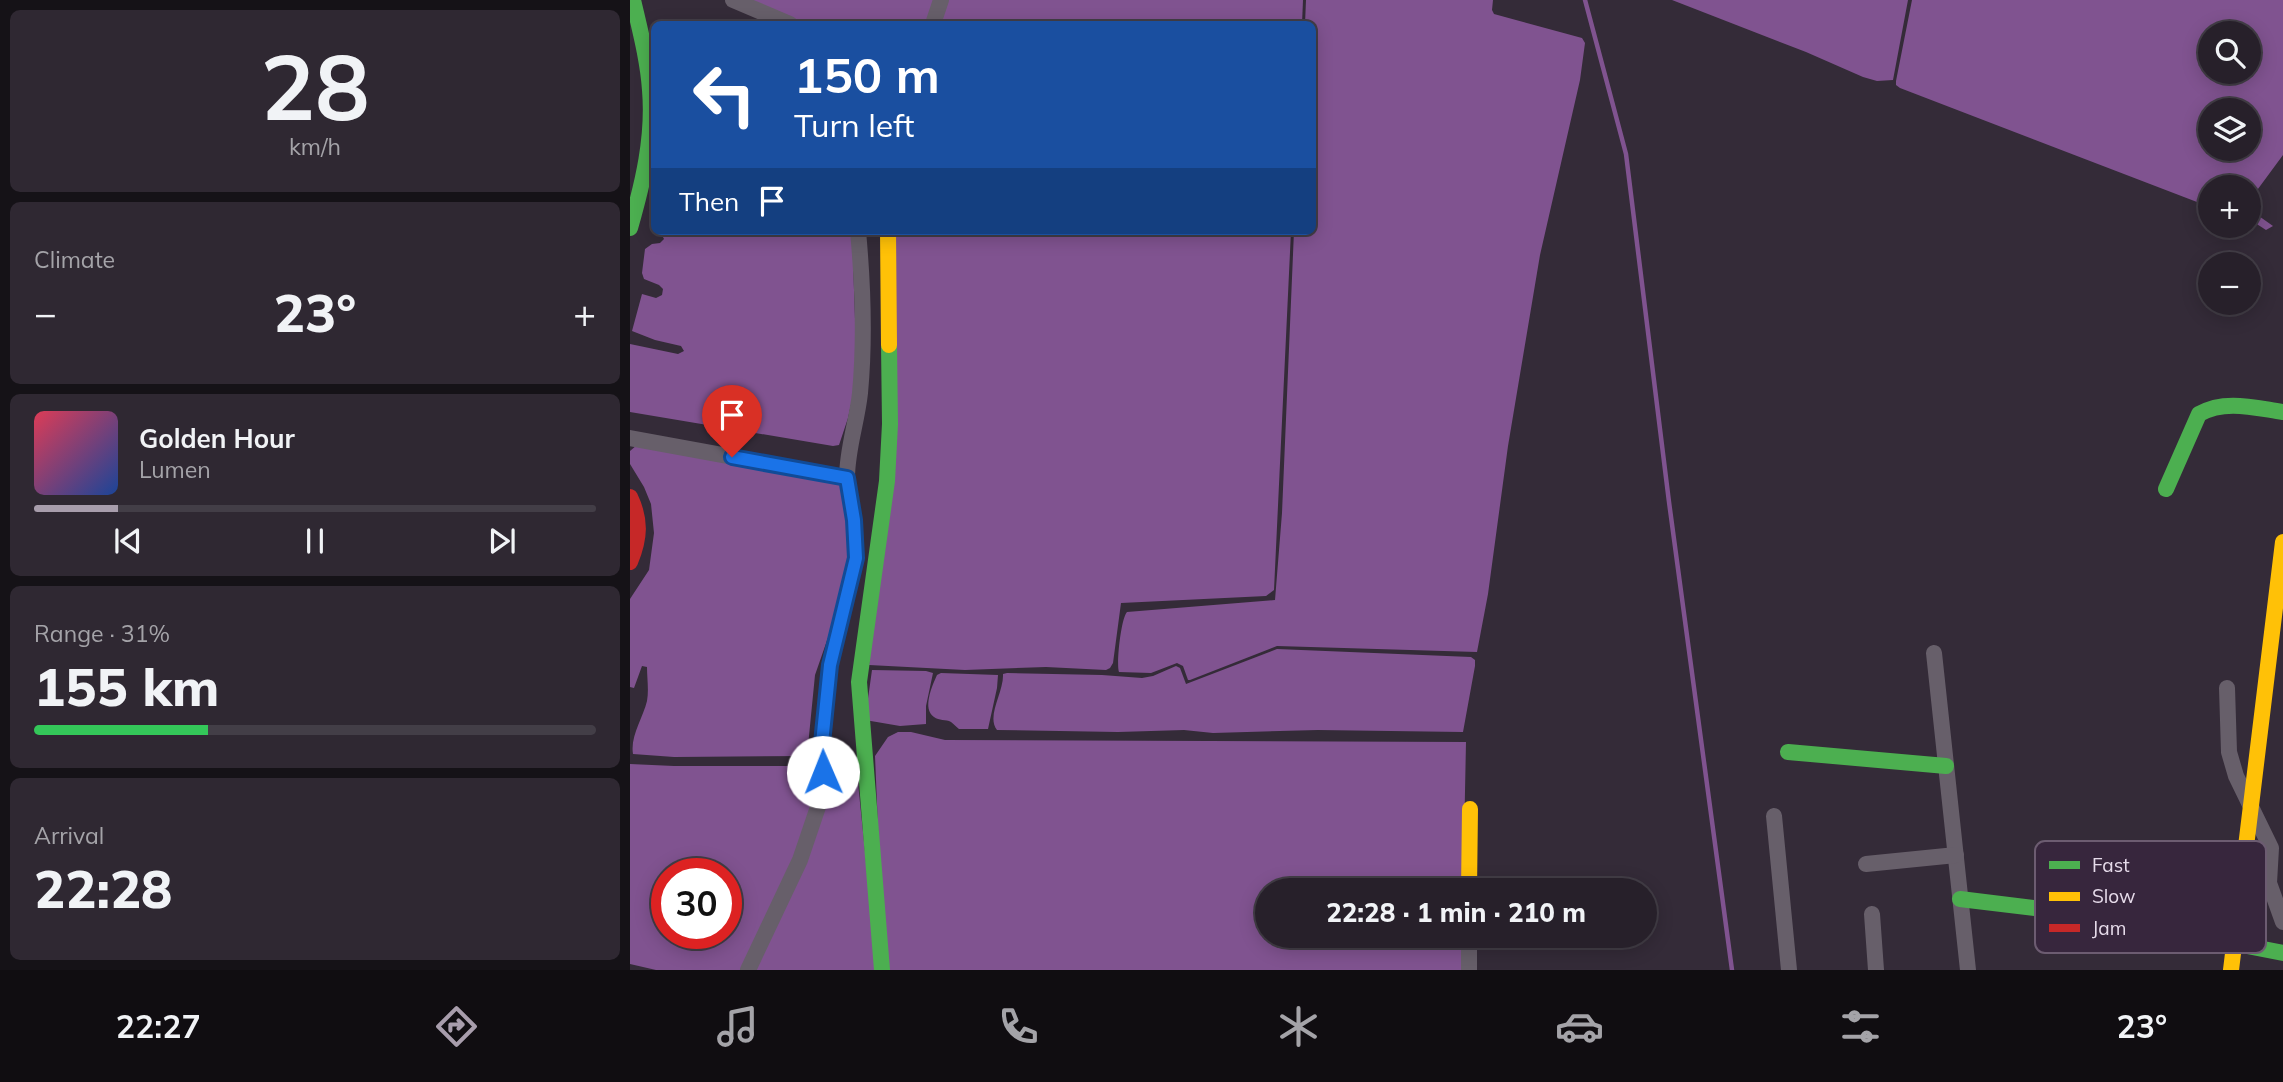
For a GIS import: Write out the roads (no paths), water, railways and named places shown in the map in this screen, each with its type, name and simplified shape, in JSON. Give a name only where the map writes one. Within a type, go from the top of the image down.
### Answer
[{"type":"street","points":[[630,228],[639,194],[651,117],[645,56],[633,0]]},
{"type":"street","points":[[733,0],[783,21]]},
{"type":"street","points":[[934,21],[941,0]]},
{"type":"street","points":[[748,970],[800,860],[820,801],[822,743],[830,665],[856,558],[847,460],[860,396],[863,359],[858,235]]},
{"type":"street","points":[[882,970],[859,682],[887,481],[890,424],[888,235]]},
{"type":"street","points":[[2166,489],[2199,414],[2207,408],[2232,406],[2283,412]]},
{"type":"street","points":[[630,438],[847,478]]},
{"type":"street","points":[[630,497],[640,518],[639,535],[630,562]]},
{"type":"street","points":[[2247,841],[2283,542]]},
{"type":"street","points":[[1934,653],[1968,970]]},
{"type":"street","points":[[2227,688],[2229,752],[2236,776],[2271,848],[2269,883],[2283,922]]},
{"type":"street","points":[[1787,752],[1946,766]]},
{"type":"street","points":[[1469,878],[1470,809]]},
{"type":"street","points":[[1774,816],[1790,970]]},
{"type":"street","points":[[1866,864],[1956,855]]},
{"type":"street","points":[[1960,899],[2035,907]]},
{"type":"street","points":[[1872,914],[1877,970]]},
{"type":"street","points":[[1469,948],[1469,970]]},
{"type":"waterway","points":[[1585,0],[1626,154],[1669,502],[1732,970]]}]
